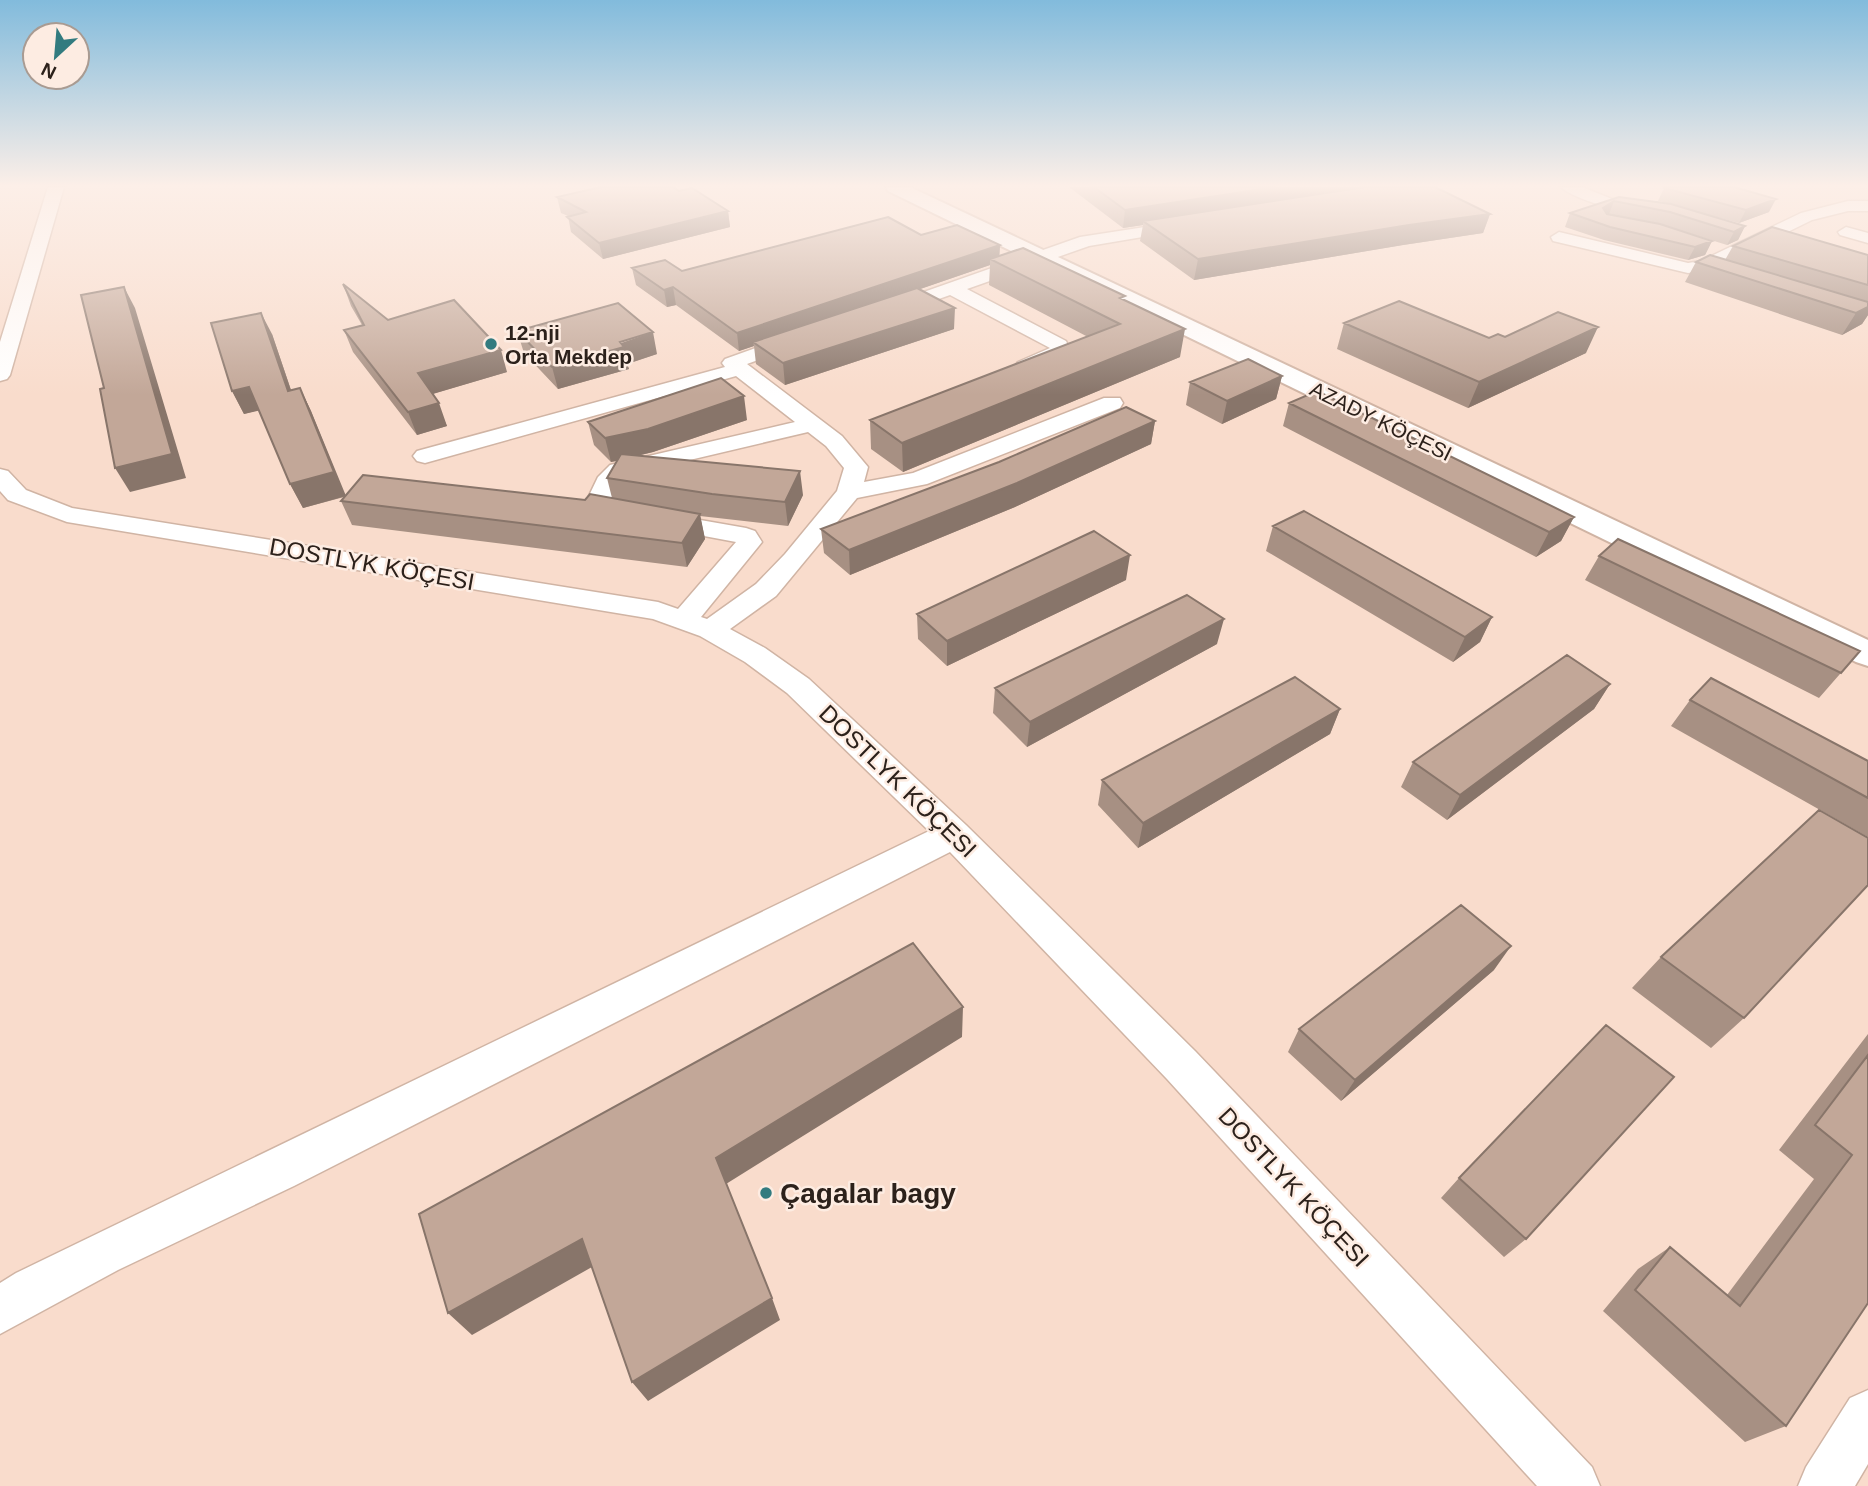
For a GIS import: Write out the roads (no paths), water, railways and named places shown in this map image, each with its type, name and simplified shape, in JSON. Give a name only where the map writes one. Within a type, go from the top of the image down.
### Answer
[{"type":"main road","name":"AZADY KÖÇESI","points":[[1040,257],[1868,654]]},
{"type":"street","points":[[0,374],[35,256]]},
{"type":"street","points":[[1638,256],[1664,264],[1696,267],[1721,274]]},
{"type":"street","points":[[1696,267],[1723,256]]},
{"type":"street","points":[[871,316],[1040,257]]},
{"type":"street","points":[[952,289],[1059,345],[1061,352],[1011,371]]},
{"type":"street","points":[[425,456],[736,366],[811,335]]},
{"type":"street","points":[[696,625],[766,590],[849,492],[856,467],[834,441],[736,366]]},
{"type":"street","points":[[849,492],[919,480],[1112,402]]},
{"type":"street","points":[[696,625],[749,542],[746,536],[601,510],[597,504],[610,477],[618,470],[813,424]]},
{"type":"street","name":"DOSTLYK KÖÇESI","points":[[0,475],[17,495],[67,515],[658,611],[696,625],[755,656],[798,686],[954,834],[1181,1065],[1573,1486]]},
{"type":"street","points":[[0,1310],[35,1287],[258,1180],[524,1045],[954,834]]},
{"type":"street","points":[[1825,1486],[1868,1416]]},
{"type":"place","name":"12-nji Orta Mekdep","points":[[491,344]]},
{"type":"place","name":"Çagalar bagy","points":[[766,1193]]}]
